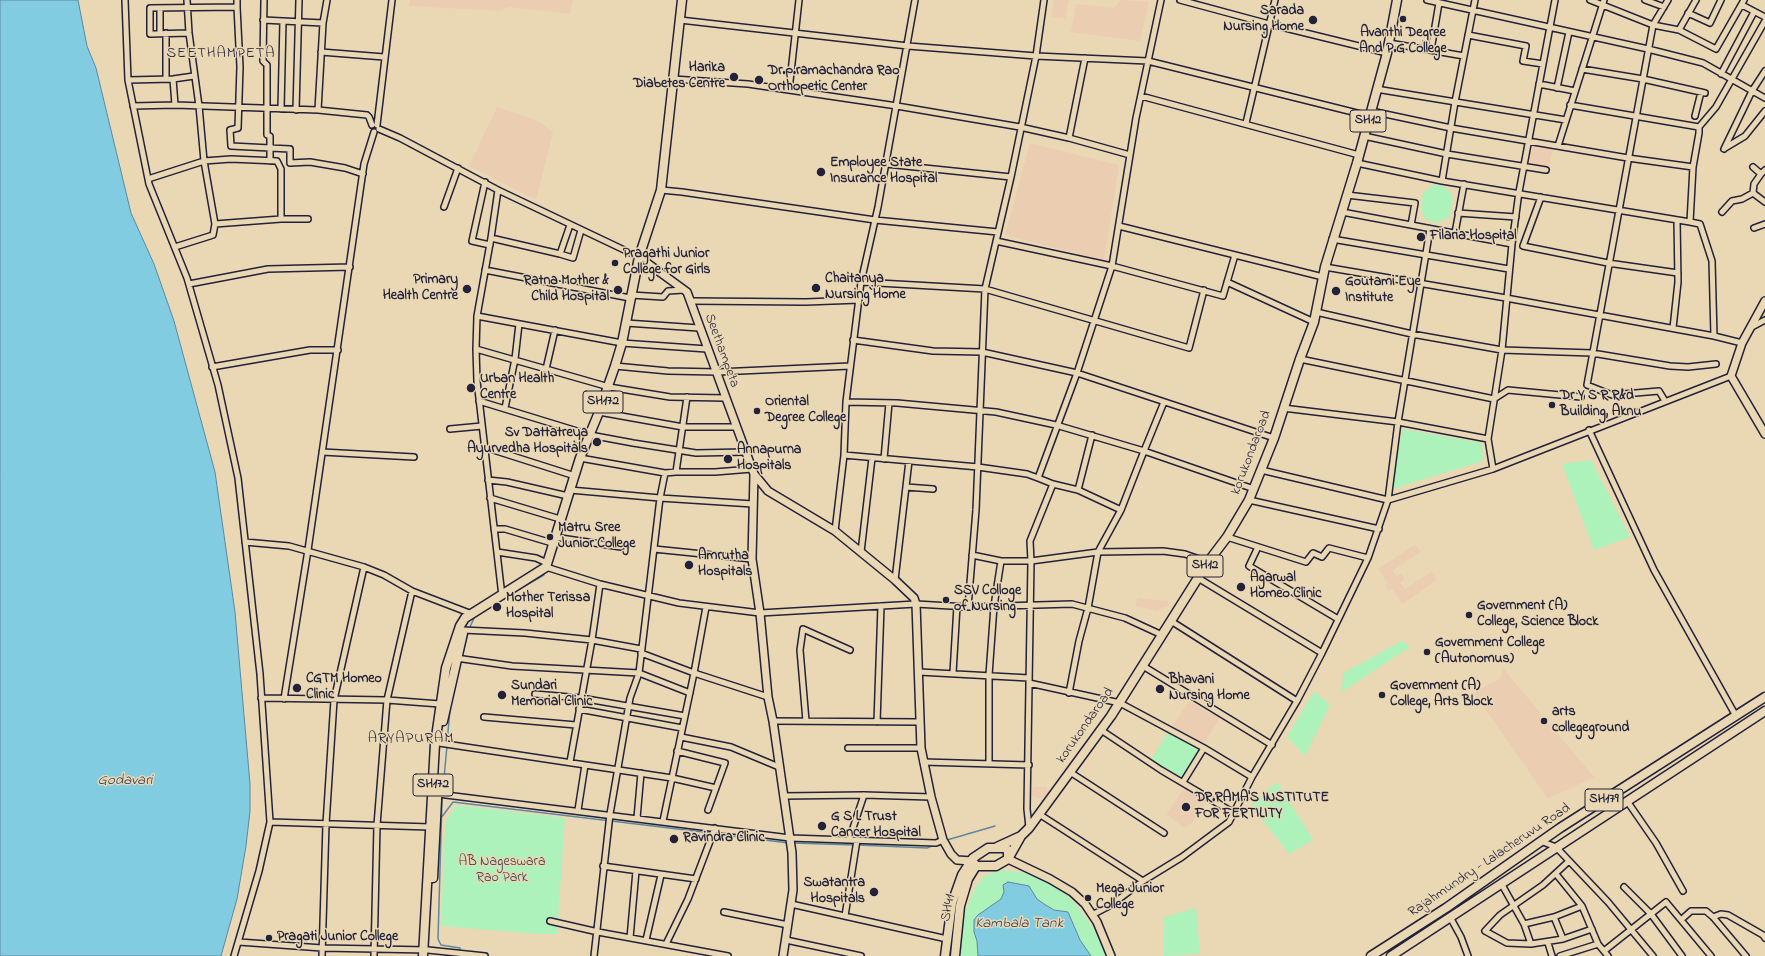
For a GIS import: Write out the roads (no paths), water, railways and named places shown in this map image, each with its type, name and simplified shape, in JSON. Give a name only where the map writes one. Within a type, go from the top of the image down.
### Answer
[{"type":"main road","name":"SH172","points":[[547,565],[553,540],[580,458],[616,366],[639,257],[661,190],[682,0]]},
{"type":"main road","name":"korukondaroad","points":[[974,864],[980,852],[988,848],[997,847],[1021,836],[1029,828],[1120,703],[1208,562],[1227,537],[1250,500],[1274,438],[1283,408],[1314,322],[1332,239],[1358,159],[1387,53],[1397,0]]},
{"type":"main road","points":[[469,616],[502,596],[547,565]]},
{"type":"main road","name":"SH172","points":[[425,953],[438,794],[439,742],[456,658],[463,630],[469,616]]},
{"type":"main road","name":"SH172","points":[[425,953],[435,744],[440,704],[446,668],[460,626],[469,616]]},
{"type":"main road","name":"Rajahmundry - Lalacheruvu Road","points":[[1371,956],[1446,908],[1543,842],[1560,828],[1765,697]]},
{"type":"main road","name":"SH179","points":[[1501,883],[1765,711]]},
{"type":"main road","name":"SH12","points":[[1008,859],[1021,836]]},
{"type":"main road","points":[[945,956],[952,903],[962,875],[974,864],[996,866],[1008,859],[1008,852],[1006,848],[997,847]]},
{"type":"main road","name":"SH41","points":[[955,956],[960,906],[974,864]]},
{"type":"main road","points":[[1392,956],[1501,883]]},
{"type":"street","points":[[125,0],[128,80],[148,179],[188,284],[212,366],[229,432],[238,478],[261,698],[270,822],[265,850],[234,956]]},
{"type":"street","points":[[175,247],[213,235],[215,224],[204,161],[199,106],[189,33],[187,0]]},
{"type":"street","points":[[237,0],[240,67],[239,108],[238,128],[230,130],[231,146],[290,149],[290,163]]},
{"type":"street","points":[[264,0],[263,61],[267,65],[267,135],[270,136],[270,161]]},
{"type":"street","points":[[296,110],[298,0]]},
{"type":"street","points":[[318,110],[323,24],[327,0]]},
{"type":"street","points":[[284,699],[308,550],[363,174],[374,132],[377,132],[376,126],[392,0]]},
{"type":"street","points":[[789,90],[799,0]]},
{"type":"street","points":[[835,531],[844,455],[846,402],[861,282],[886,164],[915,0]]},
{"type":"street","points":[[968,607],[978,467],[985,289],[1011,177],[1020,127],[1036,56],[1044,0]]},
{"type":"street","points":[[1038,478],[1056,425],[1077,373],[1112,266],[1130,155],[1161,0]]},
{"type":"street","points":[[1180,0],[1387,53]]},
{"type":"street","points":[[1246,123],[1276,0]]},
{"type":"street","points":[[1427,0],[1591,38],[1648,49],[1703,63],[1765,98]]},
{"type":"street","points":[[1442,181],[1455,102],[1475,0]]},
{"type":"street","points":[[1493,469],[1488,439],[1502,350],[1512,244],[1519,192],[1555,0]]},
{"type":"street","points":[[1590,0],[1603,2],[1652,25],[1679,30],[1716,49],[1743,2],[1754,12],[1765,17]]},
{"type":"street","points":[[1645,0],[1664,7]]},
{"type":"street","points":[[1664,401],[1659,391],[1612,395],[1587,385],[1598,316],[1652,25],[1668,0]]},
{"type":"street","points":[[1679,30],[1696,0]]},
{"type":"street","points":[[1688,13],[1710,23],[1721,0]]},
{"type":"street","points":[[1558,146],[1603,2]]},
{"type":"street","points":[[1431,50],[1439,3]]},
{"type":"street","points":[[189,33],[150,34],[150,8],[237,8]]},
{"type":"street","points":[[160,9],[160,33]]},
{"type":"street","points":[[1721,74],[1754,12]]},
{"type":"street","points":[[264,20],[298,21],[323,24]]},
{"type":"street","points":[[680,20],[908,46],[1036,56],[1148,61],[1370,113],[1628,158],[1693,167]]},
{"type":"street","points":[[281,109],[283,21]]},
{"type":"street","points":[[1690,222],[1693,167],[1699,134],[1698,127],[1716,106],[1730,79],[1765,21]]},
{"type":"street","points":[[1557,88],[1569,32]]},
{"type":"street","points":[[166,33],[166,79]]},
{"type":"street","points":[[1468,35],[1526,46],[1523,61],[1543,64]]},
{"type":"street","points":[[1389,43],[1464,56]]},
{"type":"street","points":[[321,52],[384,57]]},
{"type":"street","points":[[1068,138],[1085,58]]},
{"type":"street","points":[[1582,69],[1643,79],[1703,93],[1695,116]]},
{"type":"street","points":[[1765,71],[1752,91],[1724,148],[1745,136],[1765,111]]},
{"type":"street","points":[[128,80],[173,79],[194,76]]},
{"type":"street","points":[[173,79],[175,105]]},
{"type":"street","points":[[673,79],[748,84],[897,106],[1020,127],[1130,155]]},
{"type":"street","points":[[1540,84],[1575,91]]},
{"type":"street","points":[[1376,89],[1566,120]]},
{"type":"street","points":[[1141,96],[1246,123],[1358,159],[1442,181],[1519,192],[1618,211],[1700,224],[1712,261],[1714,336]]},
{"type":"street","points":[[133,106],[175,105],[318,110],[367,115],[376,126],[498,190],[639,257]]},
{"type":"street","points":[[1570,105],[1698,127]]},
{"type":"street","points":[[1364,136],[1447,154],[1546,170]]},
{"type":"street","points":[[148,179],[204,161],[231,159],[290,163],[310,162],[345,168],[363,174]]},
{"type":"street","points":[[277,161],[280,169],[281,219]]},
{"type":"street","points":[[886,164],[1011,177]]},
{"type":"street","points":[[1753,167],[1761,174]]},
{"type":"street","points":[[444,207],[458,168]]},
{"type":"street","points":[[1753,193],[1754,184],[1765,170]]},
{"type":"street","points":[[484,182],[472,241],[490,245]]},
{"type":"street","points":[[1455,233],[1464,184]]},
{"type":"street","points":[[498,190],[490,245],[476,316],[476,349],[477,381],[484,448],[502,596]]},
{"type":"street","points":[[661,190],[875,220],[998,232]]},
{"type":"street","points":[[1753,193],[1765,202]]},
{"type":"street","points":[[1722,212],[1732,201],[1742,199],[1753,193]]},
{"type":"street","points":[[1347,195],[1415,203],[1412,225]]},
{"type":"street","points":[[1542,197],[1523,246],[1608,263],[1678,273]]},
{"type":"street","points":[[1342,212],[1512,244]]},
{"type":"street","points":[[1458,213],[1516,217]]},
{"type":"street","points":[[215,224],[281,219],[308,220]]},
{"type":"street","points":[[1672,328],[1678,273],[1677,220]]},
{"type":"street","points":[[1754,228],[1765,224]]},
{"type":"street","points":[[560,254],[570,225]]},
{"type":"street","points":[[1119,226],[1323,277]]},
{"type":"street","points":[[1092,915],[1111,905],[1143,881],[1182,857],[1229,822],[1252,777],[1297,701],[1322,653],[1368,558],[1388,500],[1398,422],[1430,229]]},
{"type":"street","points":[[491,238],[573,258],[581,230]]},
{"type":"street","points":[[1332,239],[1509,269]]},
{"type":"street","points":[[996,241],[1112,266],[1223,296],[1235,255]]},
{"type":"street","name":"Seethampeta","points":[[639,257],[685,290],[707,349],[718,372],[725,398],[753,471]]},
{"type":"street","points":[[188,284],[268,269],[350,267]]},
{"type":"street","points":[[1325,267],[1672,328],[1742,343]]},
{"type":"street","points":[[485,270],[631,296],[663,296],[668,291],[685,290]]},
{"type":"street","points":[[861,282],[985,289],[1189,348],[1204,290]]},
{"type":"street","points":[[1227,282],[1314,322]]},
{"type":"street","points":[[690,301],[859,300]]},
{"type":"street","points":[[1765,301],[1742,343],[1731,376],[1765,434]]},
{"type":"street","points":[[1316,312],[1412,334],[1502,350],[1592,353],[1670,366],[1688,367],[1716,364]]},
{"type":"street","points":[[476,316],[622,343],[707,349]]},
{"type":"street","points":[[1749,328],[1765,320]]},
{"type":"street","points":[[626,323],[699,328]]},
{"type":"street","points":[[505,408],[515,359],[519,324]]},
{"type":"street","points":[[546,369],[555,330]]},
{"type":"street","points":[[853,340],[933,351],[982,352],[1077,373],[1274,438]]},
{"type":"street","points":[[476,349],[609,387],[670,397],[725,398]]},
{"type":"street","points":[[212,366],[310,350],[338,350]]},
{"type":"street","points":[[1300,359],[1494,400],[1508,390],[1581,397]]},
{"type":"street","points":[[616,366],[718,372],[850,366]]},
{"type":"street","points":[[1261,470],[1388,500],[1493,469],[1589,430],[1731,376]]},
{"type":"street","points":[[676,472],[687,397]]},
{"type":"street","points":[[480,401],[590,435],[696,453],[745,452]]},
{"type":"street","points":[[846,402],[889,403],[996,412],[1056,425],[1092,435],[1144,451],[1254,489]]},
{"type":"street","points":[[1068,692],[1088,608],[1098,552],[1122,510],[1164,402]]},
{"type":"street","points":[[884,459],[889,403]]},
{"type":"street","points":[[1283,408],[1398,422],[1488,439]]},
{"type":"street","points":[[599,412],[683,427],[736,427]]},
{"type":"street","points":[[450,429],[482,426]]},
{"type":"street","points":[[1589,430],[1654,570],[1736,716]]},
{"type":"street","points":[[1078,490],[1092,435]]},
{"type":"street","points":[[484,448],[575,476]]},
{"type":"street","points":[[322,452],[414,457]]},
{"type":"street","points":[[844,455],[978,467],[1027,474],[1053,484],[1078,490],[1122,510]]},
{"type":"street","points":[[580,458],[665,473],[753,471]]},
{"type":"street","points":[[861,552],[872,458]]},
{"type":"street","points":[[895,580],[909,461]]},
{"type":"street","points":[[753,471],[752,558],[760,613],[768,697],[773,721],[790,838],[793,890],[783,956]]},
{"type":"street","points":[[753,471],[768,491],[835,531],[895,580],[914,598],[916,604],[919,672],[919,722],[923,762],[931,797],[944,841],[957,860],[974,864]]},
{"type":"street","points":[[594,956],[598,932],[603,866],[610,814],[629,706],[639,673],[660,498],[665,473]]},
{"type":"street","points":[[488,480],[569,493],[753,504]]},
{"type":"street","points":[[1029,828],[1027,809],[1029,765],[1030,541],[1053,484]]},
{"type":"street","points":[[906,487],[933,489]]},
{"type":"street","points":[[490,498],[560,519]]},
{"type":"street","points":[[1250,500],[1379,529]]},
{"type":"street","points":[[494,528],[505,528],[553,540],[621,547]]},
{"type":"street","points":[[1227,537],[1306,562],[1313,553],[1322,557],[1329,548],[1368,558]]},
{"type":"street","points":[[245,542],[289,546],[308,550],[364,567],[384,575],[412,591],[469,616]]},
{"type":"street","points":[[1258,547],[1249,566],[1338,619]]},
{"type":"street","points":[[654,549],[752,558]]},
{"type":"street","points":[[972,555],[1001,561],[1031,560],[1098,552],[1163,551],[1185,554],[1208,562]]},
{"type":"street","points":[[496,552],[536,558],[547,565],[600,584],[648,596],[760,613],[916,604],[968,607],[1072,604],[1125,618],[1162,635]]},
{"type":"street","points":[[989,764],[990,675],[994,606],[1001,561]]},
{"type":"street","points":[[322,956],[326,824],[334,700],[364,567]]},
{"type":"street","points":[[1198,578],[1322,653]]},
{"type":"street","points":[[570,762],[592,640],[600,584]]},
{"type":"street","points":[[374,956],[377,825],[387,700],[412,591]]},
{"type":"street","points":[[663,821],[694,673],[706,606]]},
{"type":"street","points":[[877,722],[881,606]]},
{"type":"street","points":[[953,673],[957,606]]},
{"type":"street","points":[[1171,621],[1297,701]]},
{"type":"street","points":[[806,721],[800,650],[802,629],[850,650]]},
{"type":"street","points":[[463,630],[524,633],[592,640],[641,651],[694,673],[768,697]]},
{"type":"street","points":[[456,658],[512,666],[639,673],[690,693]]},
{"type":"street","points":[[1143,666],[1272,745]]},
{"type":"street","points":[[919,672],[990,675],[1029,681],[1068,692],[1120,703],[1204,748],[1252,777]]},
{"type":"street","points":[[535,694],[581,698],[685,716]]},
{"type":"street","points":[[261,698],[387,700],[440,704]]},
{"type":"street","points":[[579,709],[682,728]]},
{"type":"street","points":[[484,717],[576,725]]},
{"type":"street","points":[[773,721],[919,722]]},
{"type":"street","points":[[1101,730],[1234,813]]},
{"type":"street","points":[[681,737],[731,747],[779,767]]},
{"type":"street","points":[[439,742],[672,778],[716,788]]},
{"type":"street","points":[[848,748],[921,748]]},
{"type":"street","points":[[1183,782],[1204,748]]},
{"type":"street","points":[[677,751],[725,763],[708,810]]},
{"type":"street","points":[[923,762],[1029,765]]},
{"type":"street","points":[[578,810],[585,765]]},
{"type":"street","points":[[1070,772],[1164,833]]},
{"type":"street","points":[[637,818],[641,773]]},
{"type":"street","points":[[438,794],[578,810],[790,838],[936,843],[944,841]]},
{"type":"street","points":[[783,796],[864,795],[931,797]]},
{"type":"street","points":[[849,840],[864,795]]},
{"type":"street","points":[[1627,801],[1656,843],[1683,891]]},
{"type":"street","points":[[1039,814],[1143,881]]},
{"type":"street","points":[[270,822],[430,827]]},
{"type":"street","points":[[666,944],[688,899],[715,828]]},
{"type":"street","points":[[845,916],[857,840]]},
{"type":"street","points":[[1543,842],[1556,847],[1569,860],[1608,902],[1653,956]]},
{"type":"street","points":[[1008,859],[1050,879],[1072,892],[1085,904],[1098,922],[1111,956]]},
{"type":"street","points":[[1569,860],[1556,874],[1500,915],[1485,931],[1507,943],[1531,944],[1563,940],[1592,929]]},
{"type":"street","points":[[603,866],[696,879]]},
{"type":"street","points":[[630,938],[636,871]]},
{"type":"street","points":[[1556,874],[1582,906],[1598,944],[1608,956]]},
{"type":"street","points":[[646,940],[661,875]]},
{"type":"street","points":[[1501,883],[1524,924],[1531,944]]},
{"type":"street","points":[[1624,887],[1651,914],[1682,956]]},
{"type":"street","points":[[1604,951],[1666,902],[1682,919],[1711,956]]},
{"type":"street","points":[[792,904],[947,939]]},
{"type":"street","points":[[1524,924],[1554,917],[1582,906]]},
{"type":"street","points":[[1682,919],[1691,911],[1706,911],[1714,917],[1746,956]]},
{"type":"street","points":[[724,912],[788,925]]},
{"type":"street","points":[[1714,917],[1721,914],[1728,915],[1764,936]]},
{"type":"street","points":[[1450,917],[1461,937],[1468,956]]},
{"type":"street","points":[[1554,917],[1563,940]]},
{"type":"street","points":[[550,921],[598,932],[728,956]]},
{"type":"street","points":[[786,940],[861,956]]},
{"type":"street","points":[[239,942],[322,948],[373,948],[425,953],[485,956]]},
{"type":"street","points":[[1548,943],[1552,956]]},
{"type":"street","points":[[1560,956],[1598,944]]},
{"type":"water","name":"Godavari","points":[[0,0],[78,0],[87,46],[96,68],[131,213],[154,264],[174,321],[215,472],[235,612],[250,784],[250,811],[246,846],[237,899],[221,956],[0,956]]},
{"type":"water","name":"Kambala Tank","points":[[1008,882],[1029,886],[1037,899],[1044,904],[1054,910],[1068,912],[1080,940],[1091,956],[978,956],[977,941],[974,932],[974,920],[978,915],[1001,899],[1004,892],[1003,885]]},
{"type":"waterway","points":[[502,599],[544,575]]},
{"type":"waterway","points":[[469,629],[475,616]]},
{"type":"waterway","points":[[459,668],[468,632]]},
{"type":"waterway","points":[[447,742],[450,710]]},
{"type":"waterway","points":[[447,746],[442,799],[438,939],[441,945],[460,948],[459,956]]},
{"type":"waterway","points":[[441,818],[453,802],[711,833]]},
{"type":"waterway","points":[[947,840],[995,826]]},
{"type":"waterway","points":[[715,834],[789,843]]},
{"type":"waterway","points":[[792,843],[855,845]]},
{"type":"waterway","points":[[858,845],[927,848],[934,845]]},
{"type":"place","name":"Avanthi Degree And P.G College","points":[[1403,19]]},
{"type":"place","name":"Sarada Nursing Home","points":[[1313,20]]},
{"type":"place","name":"Harika Diabetes Centre","points":[[734,77]]},
{"type":"place","name":"Dr.p.ramachandra Rao Orthopetic Center","points":[[759,80]]},
{"type":"place","name":"Employee State Insurance Hospital","points":[[821,172]]},
{"type":"place","name":"Filaria Hospital","points":[[1421,237]]},
{"type":"place","name":"Pragathi Junior College for Girls","points":[[615,263]]},
{"type":"place","name":"Chaitanya Nursing Home","points":[[816,288]]},
{"type":"place","name":"Primary Health Centre","points":[[467,289]]},
{"type":"place","name":"Ratna Mother & Child Hospital","points":[[618,290]]},
{"type":"place","name":"Goutami Eye Institute","points":[[1336,291]]},
{"type":"place","name":"Urban Health Centre","points":[[471,388]]},
{"type":"place","name":"Dr Y S R R&d Building, Aknu","points":[[1552,405]]},
{"type":"place","name":"Oriental Degree College","points":[[757,411]]},
{"type":"place","name":"Sv Dattatreya Ayurvedha Hospitals","points":[[597,442]]},
{"type":"place","name":"Annapurna Hospitals","points":[[728,459]]},
{"type":"place","name":"Matru Sree Junior College","points":[[550,537]]},
{"type":"place","name":"Amrutha Hospitals","points":[[689,565]]},
{"type":"place","name":"Agarwal Homeo Clinic","points":[[1241,587]]},
{"type":"place","name":"SSV Colloge of Nursing","points":[[946,600]]},
{"type":"place","name":"Mother Terissa Hospital","points":[[497,607]]},
{"type":"place","name":"Government (A) College, Science Block","points":[[1469,615]]},
{"type":"place","name":"Government College (Autonomus)","points":[[1427,652]]},
{"type":"place","name":"CGTM Homeo Clinic","points":[[297,688]]},
{"type":"place","name":"Bhavani Nursing Home","points":[[1160,689]]},
{"type":"place","name":"Sundari Memorial Clinic","points":[[502,695]]},
{"type":"place","name":"Government (A) College, Arts Block","points":[[1382,695]]},
{"type":"place","name":"arts collegeground","points":[[1544,721]]},
{"type":"place","name":"DR.RAMA'S INSTITUTE FOR FERTILITY","points":[[1186,807]]},
{"type":"place","name":"G S L Trust Cancer Hospital","points":[[822,826]]},
{"type":"place","name":"Ravindra Clinic","points":[[674,839]]},
{"type":"place","name":"Swatantra Hospitals","points":[[874,892]]},
{"type":"place","name":"Mega Junior College","points":[[1088,898]]},
{"type":"place","name":"Pragati Junior College","points":[[269,938]]},
{"type":"district","name":"SEETHAMPETA","points":[[221,55]]},
{"type":"district","name":"ARYAPURAM","points":[[411,740]]},
{"type":"park label","name":"AB Nageswara Rao Park","points":[[502,872]]}]
